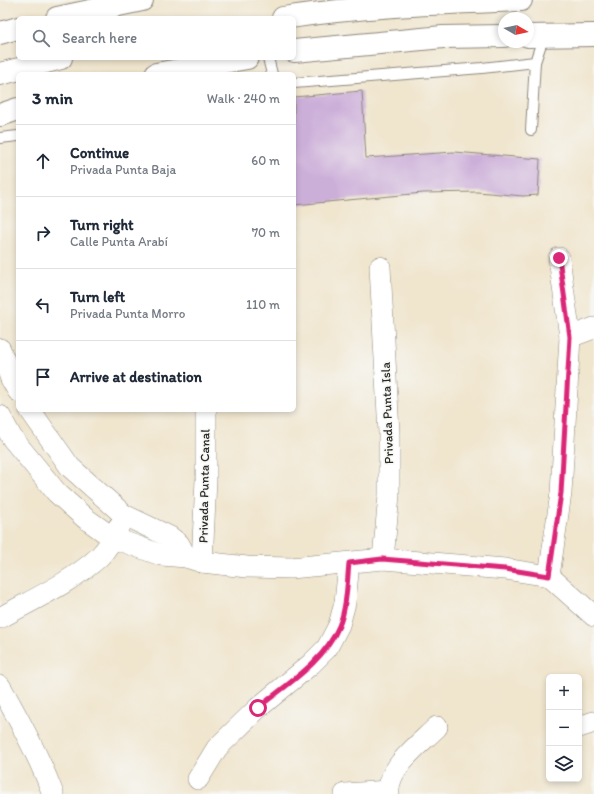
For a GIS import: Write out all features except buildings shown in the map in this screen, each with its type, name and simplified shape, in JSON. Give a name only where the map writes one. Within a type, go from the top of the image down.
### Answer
[{"type":"main road","points":[[66,16],[142,0]]},
{"type":"main road","points":[[296,16],[423,4],[521,0]]},
{"type":"main road","points":[[0,33],[16,29]]},
{"type":"main road","points":[[296,51],[443,37],[498,36]]},
{"type":"main road","points":[[536,36],[591,36]]},
{"type":"main road","points":[[0,74],[53,60]]},
{"type":"main road","points":[[167,72],[236,60]]},
{"type":"main road","points":[[0,115],[16,110]]},
{"type":"street","points":[[549,576],[561,493],[570,337],[559,258]]},
{"type":"street","name":"Privada Punta Isla","points":[[380,267],[390,433],[389,495],[382,559]]},
{"type":"street","points":[[570,337],[594,328]]},
{"type":"street","points":[[0,349],[4,373],[16,388]]},
{"type":"street","points":[[31,412],[70,467],[124,515],[170,537],[194,559]]},
{"type":"street","name":"Privada Punta Canal","points":[[194,559],[206,480],[206,412]]},
{"type":"street","points":[[0,416],[12,438],[57,494],[85,518],[113,538],[161,555],[254,567],[291,568],[382,559],[505,569],[549,576],[594,616]]},
{"type":"street","points":[[0,618],[81,571],[100,556],[113,538],[124,515]]},
{"type":"street","points":[[198,779],[217,748],[258,708],[311,664],[327,648],[339,625],[345,603],[349,563]]},
{"type":"street","points":[[0,686],[25,729],[43,767],[53,794]]},
{"type":"street","points":[[582,726],[594,722]]},
{"type":"street","points":[[345,794],[388,793],[389,780],[394,770],[437,727]]},
{"type":"lane","points":[[531,130],[536,36]]},
{"type":"lane","points":[[268,60],[272,72]]},
{"type":"lane","points":[[296,84],[535,62]]},
{"type":"lane","points":[[0,138],[16,136]]},
{"type":"route","points":[[258,708],[311,664],[327,648],[339,625],[345,603],[349,563],[382,559],[505,569],[549,576],[561,493],[570,337],[559,258]]}]
